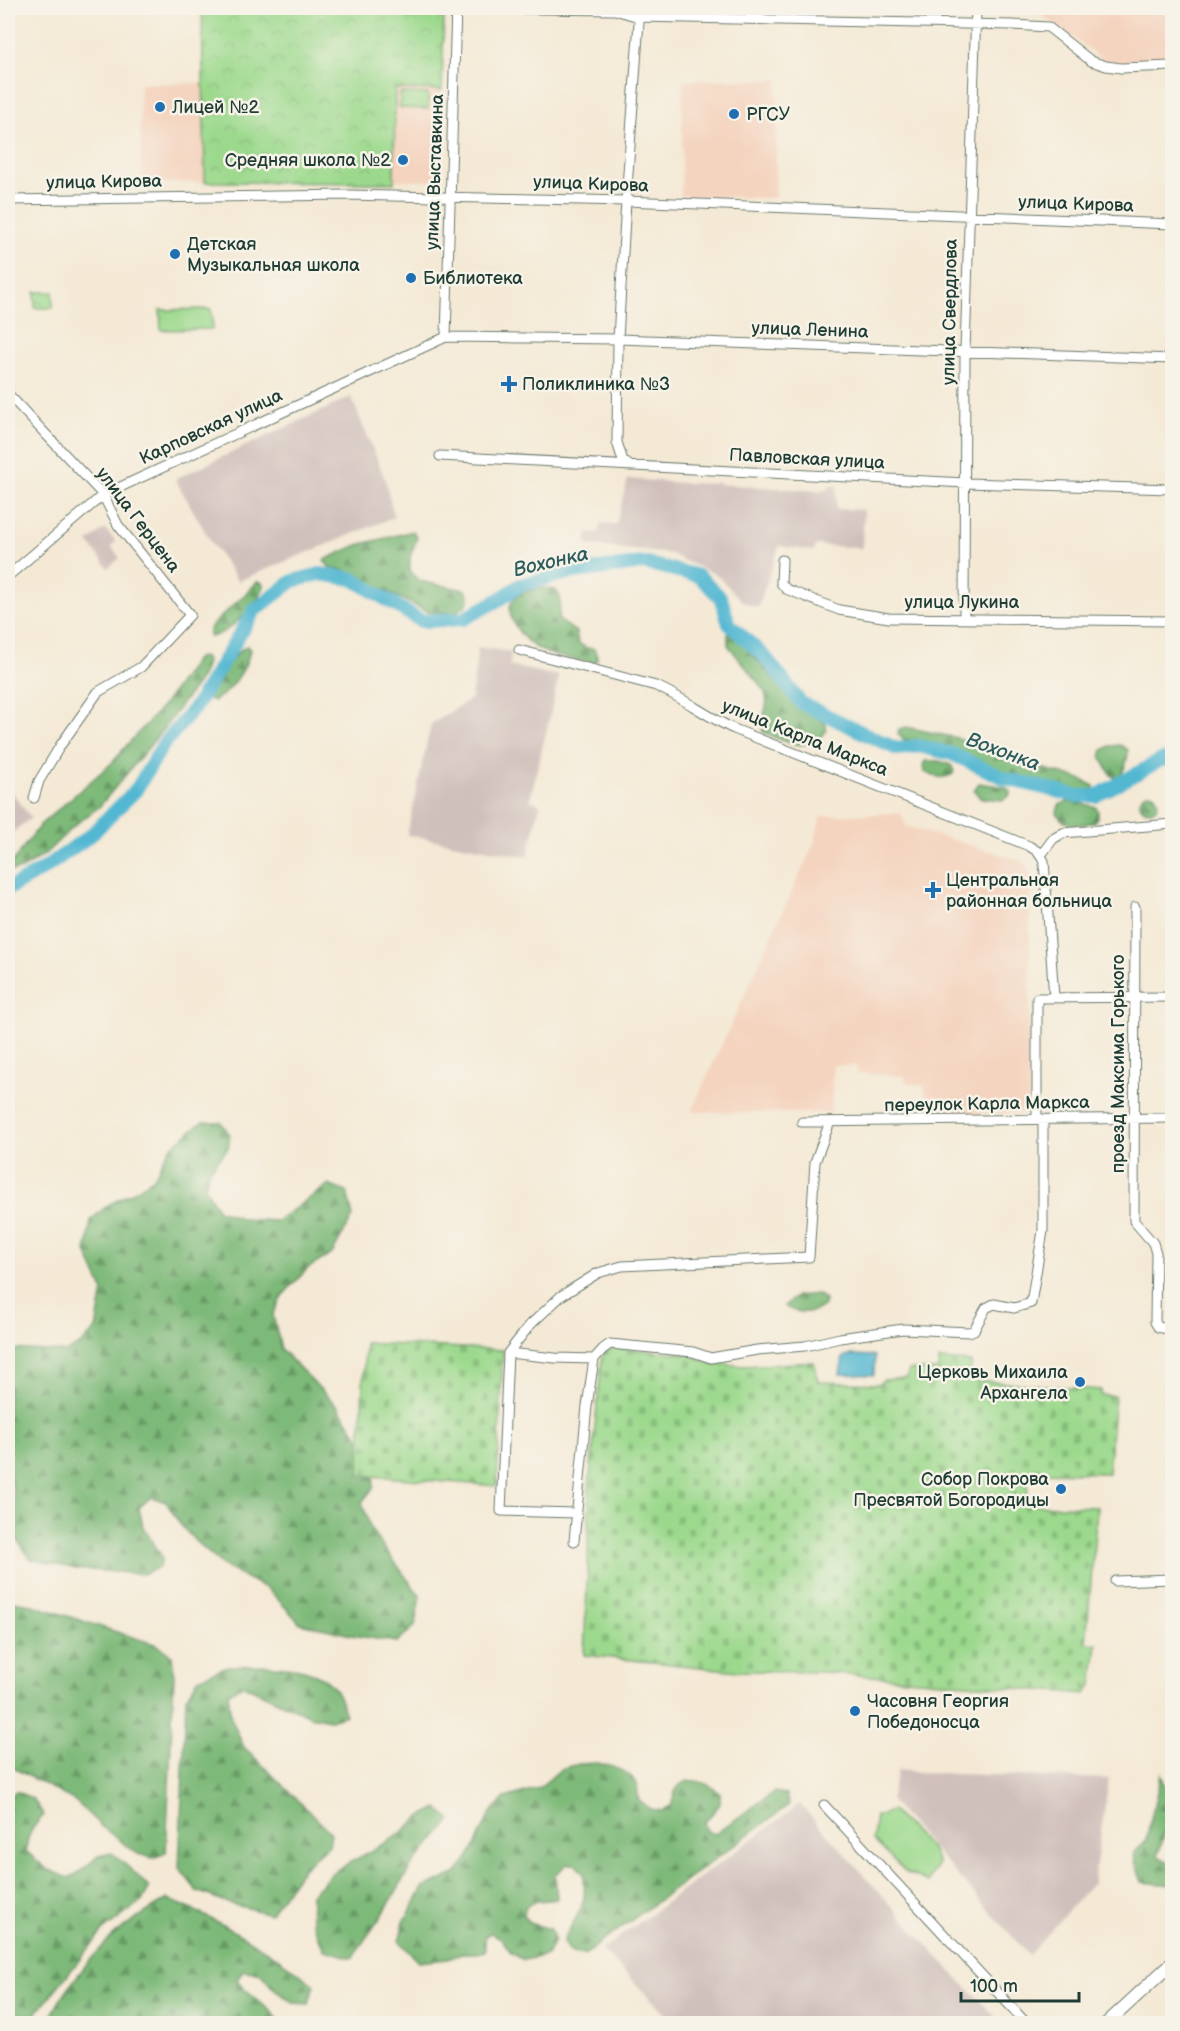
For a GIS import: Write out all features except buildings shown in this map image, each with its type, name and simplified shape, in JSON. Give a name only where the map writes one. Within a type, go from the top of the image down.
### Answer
[{"type":"main road","points":[[1106,2024],[1173,1963]]},
{"type":"street","name":"улица Выставкина","points":[[446,337],[456,8]]},
{"type":"street","points":[[463,8],[615,10],[1048,27],[1091,61],[1106,66],[1121,68],[1173,66]]},
{"type":"street","name":"улица Свердлова","points":[[964,618],[968,216],[976,8]]},
{"type":"street","points":[[630,466],[623,461],[618,442],[618,339],[640,12]]},
{"type":"street","name":"улица Кирова","points":[[8,200],[324,195],[451,197],[626,201],[1173,224]]},
{"type":"street","name":"улица Ленина","points":[[446,337],[618,339],[1173,358]]},
{"type":"street","name":"Карповская улица","points":[[8,576],[103,495],[446,337]]},
{"type":"street","name":"улица Герцена","points":[[8,394],[103,495],[118,525],[190,615],[141,668],[98,692],[60,746],[39,781],[34,798]]},
{"type":"street","name":"Павловская улица","points":[[440,456],[966,483],[1173,489]]},
{"type":"street","name":"улица Лукина","points":[[782,560],[781,583],[786,589],[839,610],[889,618],[1173,621]]},
{"type":"street","name":"улица Карла Маркса","points":[[519,650],[656,686],[681,698],[721,723],[1019,841],[1041,855]]},
{"type":"street","points":[[1054,997],[1044,861],[1041,855],[1053,839],[1063,833],[1173,824]]},
{"type":"street","name":"проезд Максима Горького","points":[[1135,907],[1134,1221],[1153,1243],[1156,1252],[1155,1322],[1158,1327],[1173,1330]]},
{"type":"street","points":[[574,1541],[587,1406],[594,1359],[610,1344],[693,1352],[711,1358],[757,1350],[805,1346],[840,1338],[903,1329],[969,1332],[974,1330],[986,1308],[994,1304],[1014,1308],[1031,1303],[1043,1231],[1037,998],[1173,997]]},
{"type":"street","name":"переулок Карла Маркса","points":[[802,1122],[1173,1118]]},
{"type":"street","points":[[576,1513],[501,1511],[508,1353],[530,1325],[561,1296],[598,1273],[622,1266],[809,1257],[815,1162],[830,1122]]},
{"type":"street","points":[[508,1353],[594,1359]]},
{"type":"street","points":[[1115,1581],[1173,1580]]},
{"type":"street","points":[[824,1805],[1027,2024]]},
{"type":"shaded area","points":[[1037,8],[1172,8],[1172,60],[1109,62],[1103,60],[1037,11]]},
{"type":"shaded area","points":[[683,80],[778,80],[775,198],[681,196]]},
{"type":"shaded area","points":[[203,83],[205,182],[141,183],[140,84]]},
{"type":"shaded area","points":[[395,89],[442,90],[439,181],[394,180]]},
{"type":"shaded area","points":[[351,397],[385,479],[394,517],[238,581],[211,542],[175,479]]},
{"type":"shaded area","points":[[628,479],[713,484],[718,482],[719,484],[817,491],[828,490],[829,485],[837,486],[836,509],[864,510],[862,548],[816,545],[814,551],[779,546],[758,608],[743,602],[717,575],[672,554],[586,545],[588,532],[599,533],[601,523],[616,525]]},
{"type":"shaded area","points":[[105,529],[116,542],[111,546],[120,558],[108,568],[88,542]]},
{"type":"shaded area","points":[[478,647],[511,652],[510,666],[559,676],[530,800],[540,804],[528,857],[407,835],[431,724],[471,699]]},
{"type":"shaded area","points":[[8,787],[31,818],[8,836]]},
{"type":"shaded area","points":[[901,813],[906,826],[1023,861],[1030,871],[1030,1112],[929,1114],[924,1086],[906,1082],[905,1076],[857,1073],[857,1066],[833,1065],[831,1113],[691,1112],[814,843],[821,816]]},
{"type":"shaded area","points":[[898,1770],[1109,1779],[1093,1883],[1029,1955],[890,1800]]},
{"type":"shaded area","points":[[800,1804],[936,1955],[1001,2023],[675,2023],[602,1950]]},
{"type":"green space","points":[[202,8],[444,8],[442,90],[395,89],[394,183],[205,182]]},
{"type":"green space","points":[[400,93],[428,94],[428,109],[400,108]]},
{"type":"green space","points":[[35,292],[53,292],[53,308],[35,308]]},
{"type":"green space","points":[[211,309],[213,329],[161,330],[160,310]]},
{"type":"green space","points":[[413,531],[417,538],[410,557],[410,571],[419,581],[466,590],[469,598],[466,605],[455,613],[428,612],[343,570],[329,567],[324,560],[358,545]]},
{"type":"green space","points":[[257,582],[261,582],[264,586],[250,609],[226,630],[209,636],[209,629]]},
{"type":"green space","points":[[543,588],[556,590],[560,597],[559,620],[576,632],[578,643],[586,648],[594,649],[597,661],[591,663],[549,654],[525,639],[511,617],[512,602],[523,592]]},
{"type":"green space","points":[[728,634],[734,634],[795,703],[826,724],[826,731],[819,738],[812,742],[796,744],[763,732],[762,722],[767,702],[764,690],[728,645]]},
{"type":"green space","points":[[247,646],[250,650],[248,658],[237,680],[220,697],[213,701],[208,698],[231,661]]},
{"type":"green space","points":[[203,657],[207,661],[198,682],[162,731],[99,807],[76,824],[45,854],[22,869],[12,871],[9,867],[40,825],[113,762],[162,707],[197,658]]},
{"type":"green space","points":[[906,727],[998,747],[1016,761],[1080,779],[1094,786],[1094,791],[1076,793],[1014,776],[946,748],[903,739],[898,734],[899,729]]},
{"type":"green space","points":[[1120,745],[1128,750],[1127,757],[1120,777],[1115,778],[1101,758],[1103,750],[1110,746]]},
{"type":"green space","points":[[925,761],[939,761],[951,765],[954,770],[953,774],[942,777],[928,774],[923,765]]},
{"type":"green space","points":[[979,783],[1005,787],[1011,792],[1003,800],[980,798],[974,790]]},
{"type":"green space","points":[[1149,793],[1155,796],[1158,802],[1155,808],[1149,811],[1143,808],[1140,802],[1143,796]]},
{"type":"green space","points":[[1069,801],[1096,807],[1097,818],[1094,822],[1078,825],[1064,821],[1057,813],[1059,805]]},
{"type":"green space","points":[[202,1122],[221,1122],[230,1135],[228,1148],[209,1171],[205,1188],[218,1210],[244,1219],[277,1221],[328,1185],[347,1192],[353,1216],[332,1254],[308,1268],[282,1296],[273,1315],[281,1349],[337,1406],[358,1436],[373,1464],[374,1487],[362,1502],[371,1530],[420,1596],[415,1626],[397,1642],[351,1635],[300,1623],[268,1589],[225,1567],[196,1542],[180,1524],[166,1502],[151,1497],[139,1508],[143,1527],[162,1557],[160,1567],[144,1574],[76,1569],[31,1559],[15,1537],[12,1513],[14,1496],[8,1469],[8,1349],[67,1352],[81,1344],[96,1329],[103,1290],[86,1252],[91,1220],[108,1205],[153,1179],[170,1148]]},
{"type":"green space","points":[[818,1294],[825,1300],[824,1305],[810,1312],[799,1312],[784,1306],[797,1296]]},
{"type":"green space","points":[[365,1343],[503,1350],[497,1486],[359,1475]]},
{"type":"green space","points":[[613,1348],[688,1354],[706,1362],[743,1366],[814,1362],[818,1382],[879,1384],[883,1380],[906,1378],[909,1370],[938,1370],[939,1360],[971,1362],[970,1380],[1101,1390],[1101,1395],[1115,1396],[1108,1473],[1027,1472],[1028,1505],[1097,1507],[1086,1643],[1097,1644],[1092,1685],[1086,1694],[822,1672],[738,1671],[584,1655],[589,1486],[602,1358],[605,1352]]},
{"type":"green space","points":[[8,1601],[27,1603],[157,1645],[172,1656],[174,1677],[166,1853],[153,1858],[138,1854],[102,1827],[75,1801],[8,1765]]},
{"type":"green space","points":[[262,1665],[301,1669],[319,1676],[336,1691],[346,1715],[330,1720],[310,1716],[243,1685],[228,1693],[231,1718],[244,1747],[331,1833],[329,1845],[303,1868],[270,1914],[228,1903],[197,1891],[179,1868],[186,1697],[199,1678],[227,1666]]},
{"type":"green space","points":[[598,1763],[620,1770],[632,1777],[638,1790],[638,1799],[650,1809],[662,1811],[672,1805],[676,1790],[686,1782],[698,1781],[710,1786],[720,1793],[720,1804],[704,1823],[707,1831],[715,1834],[774,1792],[786,1794],[789,1805],[584,1955],[572,1953],[563,1943],[580,1910],[584,1895],[584,1874],[575,1864],[567,1864],[555,1875],[557,1899],[537,1901],[526,1906],[524,1915],[529,1923],[551,1929],[554,1940],[547,1955],[524,1960],[511,1953],[501,1938],[491,1933],[485,1936],[485,1951],[464,1953],[448,1959],[419,1962],[399,1941],[404,1922],[423,1888],[457,1873],[472,1852],[490,1814],[505,1798],[539,1788],[561,1769],[579,1764]]},
{"type":"green space","points":[[1161,1774],[1172,1806],[1158,1856],[1172,1864],[1172,1885],[1142,1882],[1134,1852],[1146,1841]]},
{"type":"green space","points":[[16,1791],[33,1799],[44,1815],[31,1831],[26,1851],[47,1869],[68,1878],[80,1872],[98,1856],[112,1853],[149,1888],[142,1901],[103,1931],[37,2012],[32,2023],[8,2023],[8,1799]]},
{"type":"green space","points":[[438,1808],[451,1820],[412,1865],[382,1915],[352,1958],[324,1950],[312,1922],[311,1895],[333,1872],[396,1837],[420,1817]]},
{"type":"green space","points":[[892,1811],[932,1849],[938,1863],[928,1882],[907,1873],[873,1840],[876,1816]]},
{"type":"green space","points":[[168,1899],[226,1927],[297,1972],[314,1985],[309,2004],[293,2003],[271,1986],[261,1974],[243,1970],[237,1980],[281,2023],[48,2023],[68,1988],[105,1944],[127,1925]]},
{"type":"water","points":[[875,1356],[874,1375],[840,1374],[843,1357]]},
{"type":"waterway","name":"Вохонка","points":[[8,889],[45,868],[91,835],[136,790],[163,745],[196,706],[254,611],[293,581],[320,574],[353,579],[421,621],[463,619],[520,585],[568,573],[644,563],[699,576],[721,598],[729,624],[767,659],[801,703],[897,749],[919,746],[952,754],[1004,778],[1076,796],[1096,796],[1161,760],[1172,759]]},
{"type":"place","name":"Лицей №2","points":[[160,107]]},
{"type":"place","name":"РГСУ","points":[[734,114]]},
{"type":"place","name":"Средняя школа №2","points":[[403,160]]},
{"type":"place","name":"Детская Музыкальная школа","points":[[175,254]]},
{"type":"place","name":"Библиотека","points":[[411,278]]},
{"type":"place","name":"Поликлиника №3","points":[[509,384]]},
{"type":"place","name":"Центральная районная больница","points":[[933,890]]},
{"type":"place","name":"Церковь Михаила Архангела","points":[[1080,1382]]},
{"type":"place","name":"Собор Покрова Пресвятой Богородицы","points":[[1061,1489]]},
{"type":"place","name":"Часовня Георгия Победоносца","points":[[855,1711]]}]
